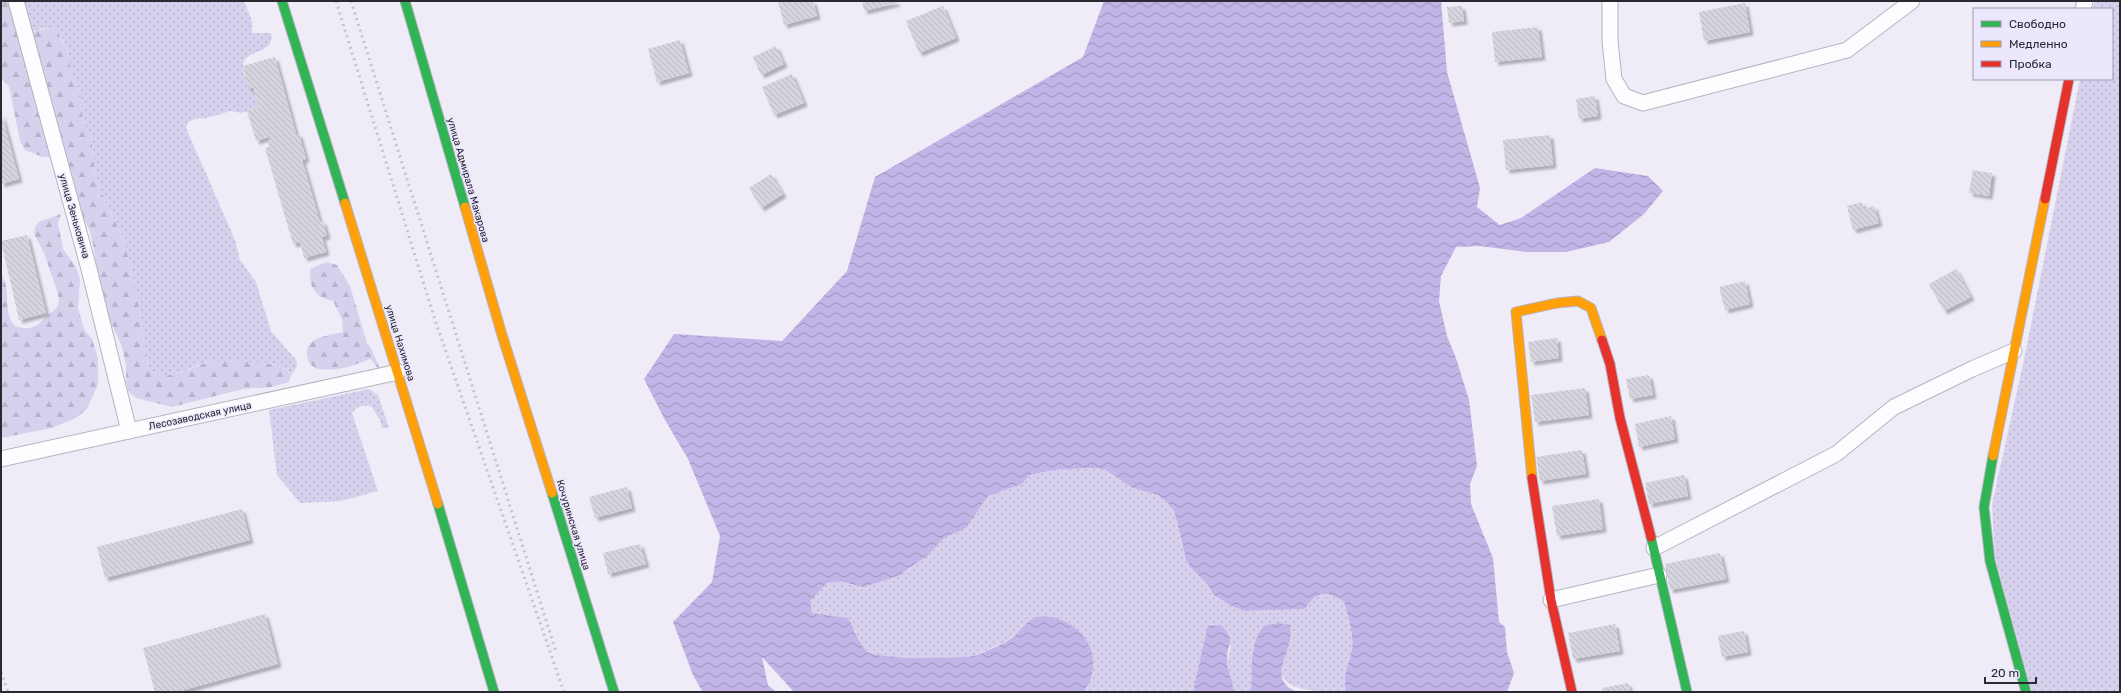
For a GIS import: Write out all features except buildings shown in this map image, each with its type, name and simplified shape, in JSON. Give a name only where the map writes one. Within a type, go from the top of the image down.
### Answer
[{"type":"street","name":"улица Зеньковича","points":[[16,1],[89,269],[129,431]]},
{"type":"street","name":"улица Нахимова","points":[[282,1],[398,372],[494,692]]},
{"type":"street","name":"улица Адмирала Макарова","points":[[405,1],[512,365]]},
{"type":"street","points":[[1610,1],[1610,41],[1614,79],[1624,96],[1643,103],[1848,50],[1912,1]]},
{"type":"street","points":[[2026,692],[2026,684],[2006,624],[1990,562],[1984,507],[1995,444],[2069,80]]},
{"type":"street","points":[[1572,692],[1551,600],[1534,491],[1516,312],[1578,300],[1592,308],[1610,364],[1620,418],[1654,548],[1687,692]]},
{"type":"street","points":[[1654,548],[1836,454],[1894,407],[1972,369],[2014,351]]},
{"type":"street","name":"Кочуринская улица","points":[[512,365],[614,692]]},
{"type":"street","name":"Лесозаводская улица","points":[[1,459],[398,372]]},
{"type":"street","points":[[1551,600],[1659,575]]},
{"type":"green space","points":[[1,1],[8,1],[15,20],[29,33],[52,27],[57,31],[68,52],[72,75],[81,96],[83,122],[91,136],[95,173],[100,189],[124,240],[137,294],[148,368],[156,373],[172,375],[205,363],[219,360],[262,363],[272,364],[287,370],[292,374],[289,382],[272,387],[243,389],[172,407],[136,398],[128,391],[126,382],[126,365],[122,347],[106,312],[99,286],[90,231],[82,215],[72,173],[67,164],[52,157],[43,157],[25,150],[20,141],[9,86],[1,79]]},
{"type":"green space","points":[[21,1],[244,1],[252,21],[252,33],[271,33],[269,45],[248,57],[244,61],[243,67],[249,88],[253,87],[259,108],[241,113],[231,111],[203,119],[198,118],[188,122],[186,128],[235,240],[240,260],[256,282],[271,331],[297,361],[297,366],[292,374],[275,365],[226,360],[217,360],[180,372],[165,375],[156,373],[148,368],[137,294],[124,240],[100,189],[95,173],[91,136],[83,122],[81,96],[72,75],[68,52],[61,37],[44,28],[29,33]]},
{"type":"green space","points":[[2095,1],[2120,1],[2120,692],[2032,692],[1995,557],[1992,504],[2025,355],[2080,80],[2113,80],[2113,8],[2093,8]]},
{"type":"green space","points":[[61,214],[58,223],[63,249],[76,267],[80,280],[78,308],[84,329],[92,339],[98,358],[98,384],[87,409],[76,418],[52,428],[1,438],[1,274],[6,287],[9,314],[11,321],[15,326],[29,328],[36,326],[57,307],[59,301],[57,291],[44,253],[34,234],[35,227],[39,222]]},
{"type":"green space","points":[[326,262],[337,265],[350,286],[367,343],[371,348],[383,376],[371,359],[333,370],[317,369],[312,366],[308,360],[308,346],[312,342],[323,337],[343,332],[342,319],[333,301],[322,297],[314,291],[312,286],[310,269]]},
{"type":"green space","points":[[369,389],[378,395],[389,428],[382,428],[380,420],[371,406],[360,406],[352,413],[378,491],[341,501],[300,503],[277,475],[269,410]]},
{"type":"green space","points":[[1092,468],[1104,469],[1133,488],[1158,495],[1167,502],[1174,511],[1182,546],[1192,569],[1208,585],[1213,596],[1246,611],[1305,609],[1313,599],[1322,594],[1327,594],[1338,598],[1344,602],[1352,637],[1352,649],[1345,675],[1346,692],[1325,692],[1302,689],[1285,680],[1281,673],[1281,663],[1291,640],[1253,647],[1251,692],[1233,692],[1227,661],[1231,646],[1209,626],[1194,686],[1195,692],[1084,692],[1088,685],[1073,626],[1049,616],[1026,625],[1007,641],[974,656],[949,659],[882,656],[869,653],[860,643],[855,630],[836,616],[824,616],[811,613],[810,601],[827,583],[839,581],[863,587],[908,570],[927,556],[944,538],[966,527],[988,496],[1022,484],[1030,475],[1054,470]]},
{"type":"water","points":[[1104,1],[1441,1],[1447,72],[1480,188],[1477,207],[1500,225],[1521,218],[1595,168],[1648,176],[1663,191],[1644,214],[1609,242],[1566,252],[1526,252],[1480,246],[1456,247],[1441,276],[1439,301],[1447,336],[1456,358],[1469,400],[1477,466],[1470,484],[1471,504],[1493,558],[1499,622],[1505,627],[1507,652],[1514,673],[1507,692],[1346,692],[1345,675],[1352,649],[1352,637],[1344,602],[1327,594],[1322,594],[1313,599],[1305,609],[1246,611],[1234,607],[1213,595],[1208,585],[1192,569],[1186,559],[1174,511],[1167,502],[1158,495],[1133,488],[1104,469],[1092,468],[1054,470],[1030,475],[1022,484],[988,496],[966,528],[944,538],[927,556],[898,576],[863,587],[839,581],[827,583],[810,601],[812,613],[848,618],[859,640],[868,652],[886,656],[952,658],[976,655],[1006,642],[1025,625],[1037,617],[1047,616],[1056,618],[1074,627],[1087,642],[1091,651],[1093,660],[1092,673],[1090,681],[1084,692],[794,692],[762,657],[768,685],[776,692],[702,691],[693,675],[673,622],[712,582],[720,536],[688,459],[665,420],[644,379],[674,334],[782,341],[847,271],[875,177],[1083,57]]},
{"type":"water","points":[[1278,623],[1290,625],[1290,641],[1283,663],[1282,676],[1284,682],[1297,692],[1251,692],[1252,658],[1256,641],[1264,626]]},
{"type":"water","points":[[1221,625],[1229,635],[1230,639],[1227,660],[1233,692],[1195,692],[1194,686],[1208,626]]},
{"type":"railway","points":[[336,1],[436,323],[564,692]]},
{"type":"railway","points":[[351,1],[556,652]]},
{"type":"railway","points":[[1,672],[8,692]]},
{"type":"traffic: fast","points":[[282,1],[345,203]]},
{"type":"traffic: fast","points":[[405,1],[465,207]]},
{"type":"traffic: fast","points":[[1993,456],[1984,507],[1990,561],[2026,692]]},
{"type":"traffic: fast","points":[[552,493],[614,692]]},
{"type":"traffic: fast","points":[[438,504],[494,692]]},
{"type":"traffic: fast","points":[[1651,537],[1687,692]]},
{"type":"traffic: slow","points":[[1993,456],[2045,199]]},
{"type":"traffic: slow","points":[[345,203],[438,504]]},
{"type":"traffic: slow","points":[[465,207],[502,335],[552,493]]},
{"type":"traffic: slow","points":[[1532,478],[1516,312],[1557,303],[1578,301],[1591,308],[1602,340]]},
{"type":"traffic: jam","points":[[2045,199],[2069,80]]},
{"type":"traffic: jam","points":[[1602,340],[1610,364],[1620,418],[1651,537]]},
{"type":"traffic: jam","points":[[1532,478],[1551,600],[1572,692]]}]
